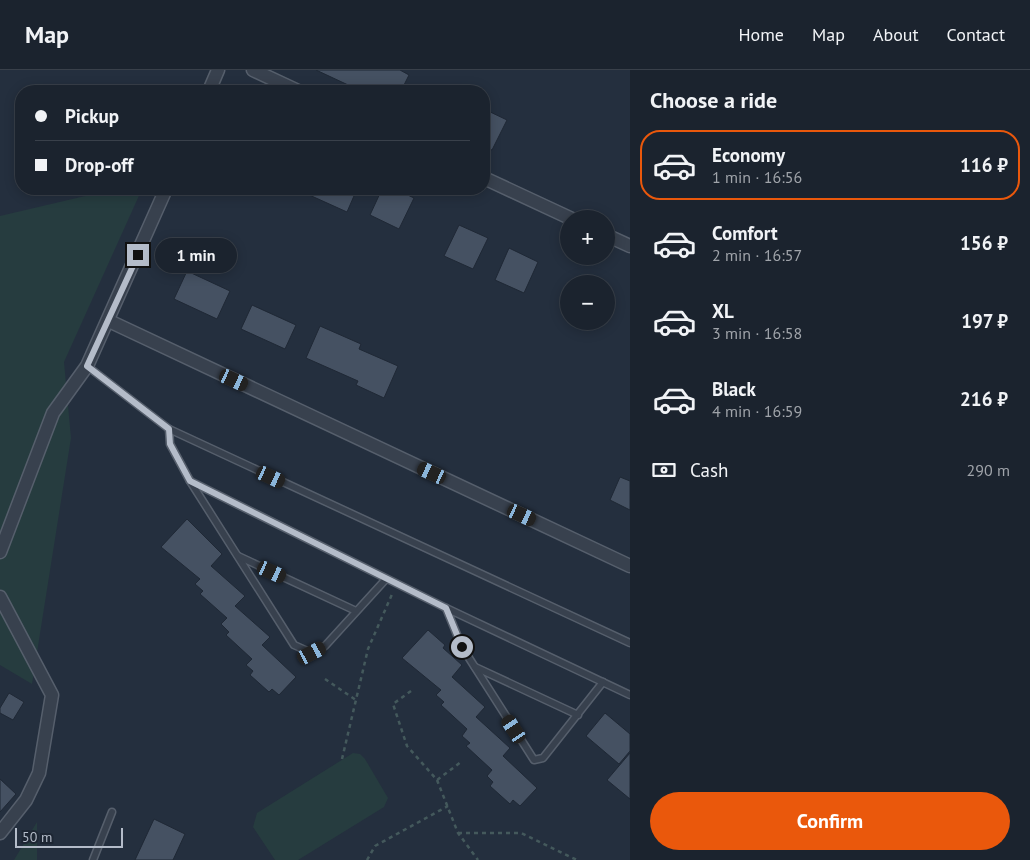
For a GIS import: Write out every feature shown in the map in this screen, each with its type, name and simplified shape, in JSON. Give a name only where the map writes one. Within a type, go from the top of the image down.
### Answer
[{"type":"street","points":[[212,85],[218,70]]},
{"type":"street","points":[[253,70],[285,85]]},
{"type":"street","points":[[490,181],[560,213]]},
{"type":"street","points":[[0,552],[53,413],[87,366],[109,321],[163,195]]},
{"type":"street","points":[[615,239],[630,246]]},
{"type":"street","points":[[109,321],[630,566]]},
{"type":"street","points":[[0,597],[52,695],[39,774],[26,800],[0,833]]},
{"type":"lane","points":[[87,366],[169,429],[630,643]]},
{"type":"lane","points":[[169,429],[170,444],[190,481],[294,646],[312,653],[325,646],[386,579]]},
{"type":"lane","points":[[190,481],[386,579],[630,695]]},
{"type":"lane","points":[[238,556],[356,612]]},
{"type":"lane","points":[[446,608],[462,647],[534,760],[543,758],[602,682]]},
{"type":"lane","points":[[474,666],[578,715]]},
{"type":"lane","points":[[93,860],[112,812]]},
{"type":"path","points":[[342,759],[368,649],[397,584]]},
{"type":"path","points":[[325,679],[356,700]]},
{"type":"path","points":[[411,691],[393,704],[407,746],[437,780],[458,833],[478,860]]},
{"type":"path","points":[[437,780],[460,762]]},
{"type":"path","points":[[367,860],[374,846],[448,806]]},
{"type":"path","points":[[458,833],[521,833],[578,860]]},
{"type":"green space","points":[[89,195],[139,195],[64,362],[71,438],[32,684],[0,665],[0,216]]},
{"type":"green space","points":[[353,753],[360,754],[365,759],[388,798],[384,807],[298,860],[275,860],[253,827],[257,813]]},
{"type":"green space","points":[[37,822],[37,860],[14,860]]},
{"type":"building","points":[[316,70],[400,70],[409,75],[404,85],[348,85]]},
{"type":"building","points":[[490,112],[507,120],[492,150],[490,149]]},
{"type":"building","points":[[309,195],[354,195],[347,212]]},
{"type":"building","points":[[379,195],[408,195],[414,198],[399,229],[370,215]]},
{"type":"building","points":[[459,225],[488,238],[473,269],[444,256]]},
{"type":"building","points":[[509,248],[538,262],[524,293],[495,280]]},
{"type":"building","points":[[187,271],[230,291],[217,319],[174,299]]},
{"type":"building","points":[[252,305],[296,325],[285,349],[241,329]]},
{"type":"building","points":[[320,326],[361,344],[359,349],[398,366],[384,398],[356,385],[358,381],[306,358]]},
{"type":"building","points":[[620,477],[630,481],[630,510],[610,500]]},
{"type":"building","points":[[187,519],[222,554],[211,566],[245,596],[235,606],[270,637],[262,645],[296,677],[279,695],[272,689],[269,692],[250,675],[253,671],[246,665],[252,659],[226,635],[229,632],[221,624],[227,618],[200,594],[203,591],[195,584],[200,579],[161,547]]},
{"type":"building","points":[[428,630],[445,645],[443,648],[462,665],[452,677],[485,707],[476,717],[510,748],[503,756],[537,788],[520,806],[513,800],[510,804],[490,786],[493,782],[487,776],[492,770],[466,746],[470,743],[462,736],[467,729],[441,705],[444,702],[436,695],[441,690],[402,658]]},
{"type":"building","points":[[9,693],[24,702],[13,720],[0,713],[0,708]]},
{"type":"building","points":[[605,713],[630,734],[630,751],[619,764],[586,736]]},
{"type":"building","points":[[630,753],[630,799],[607,780]]},
{"type":"building","points":[[0,779],[16,794],[0,812]]},
{"type":"building","points":[[154,819],[185,834],[173,860],[135,860]]},
{"type":"route","points":[[138,255],[87,366],[169,429],[170,444],[190,481],[446,608],[462,647]]}]
